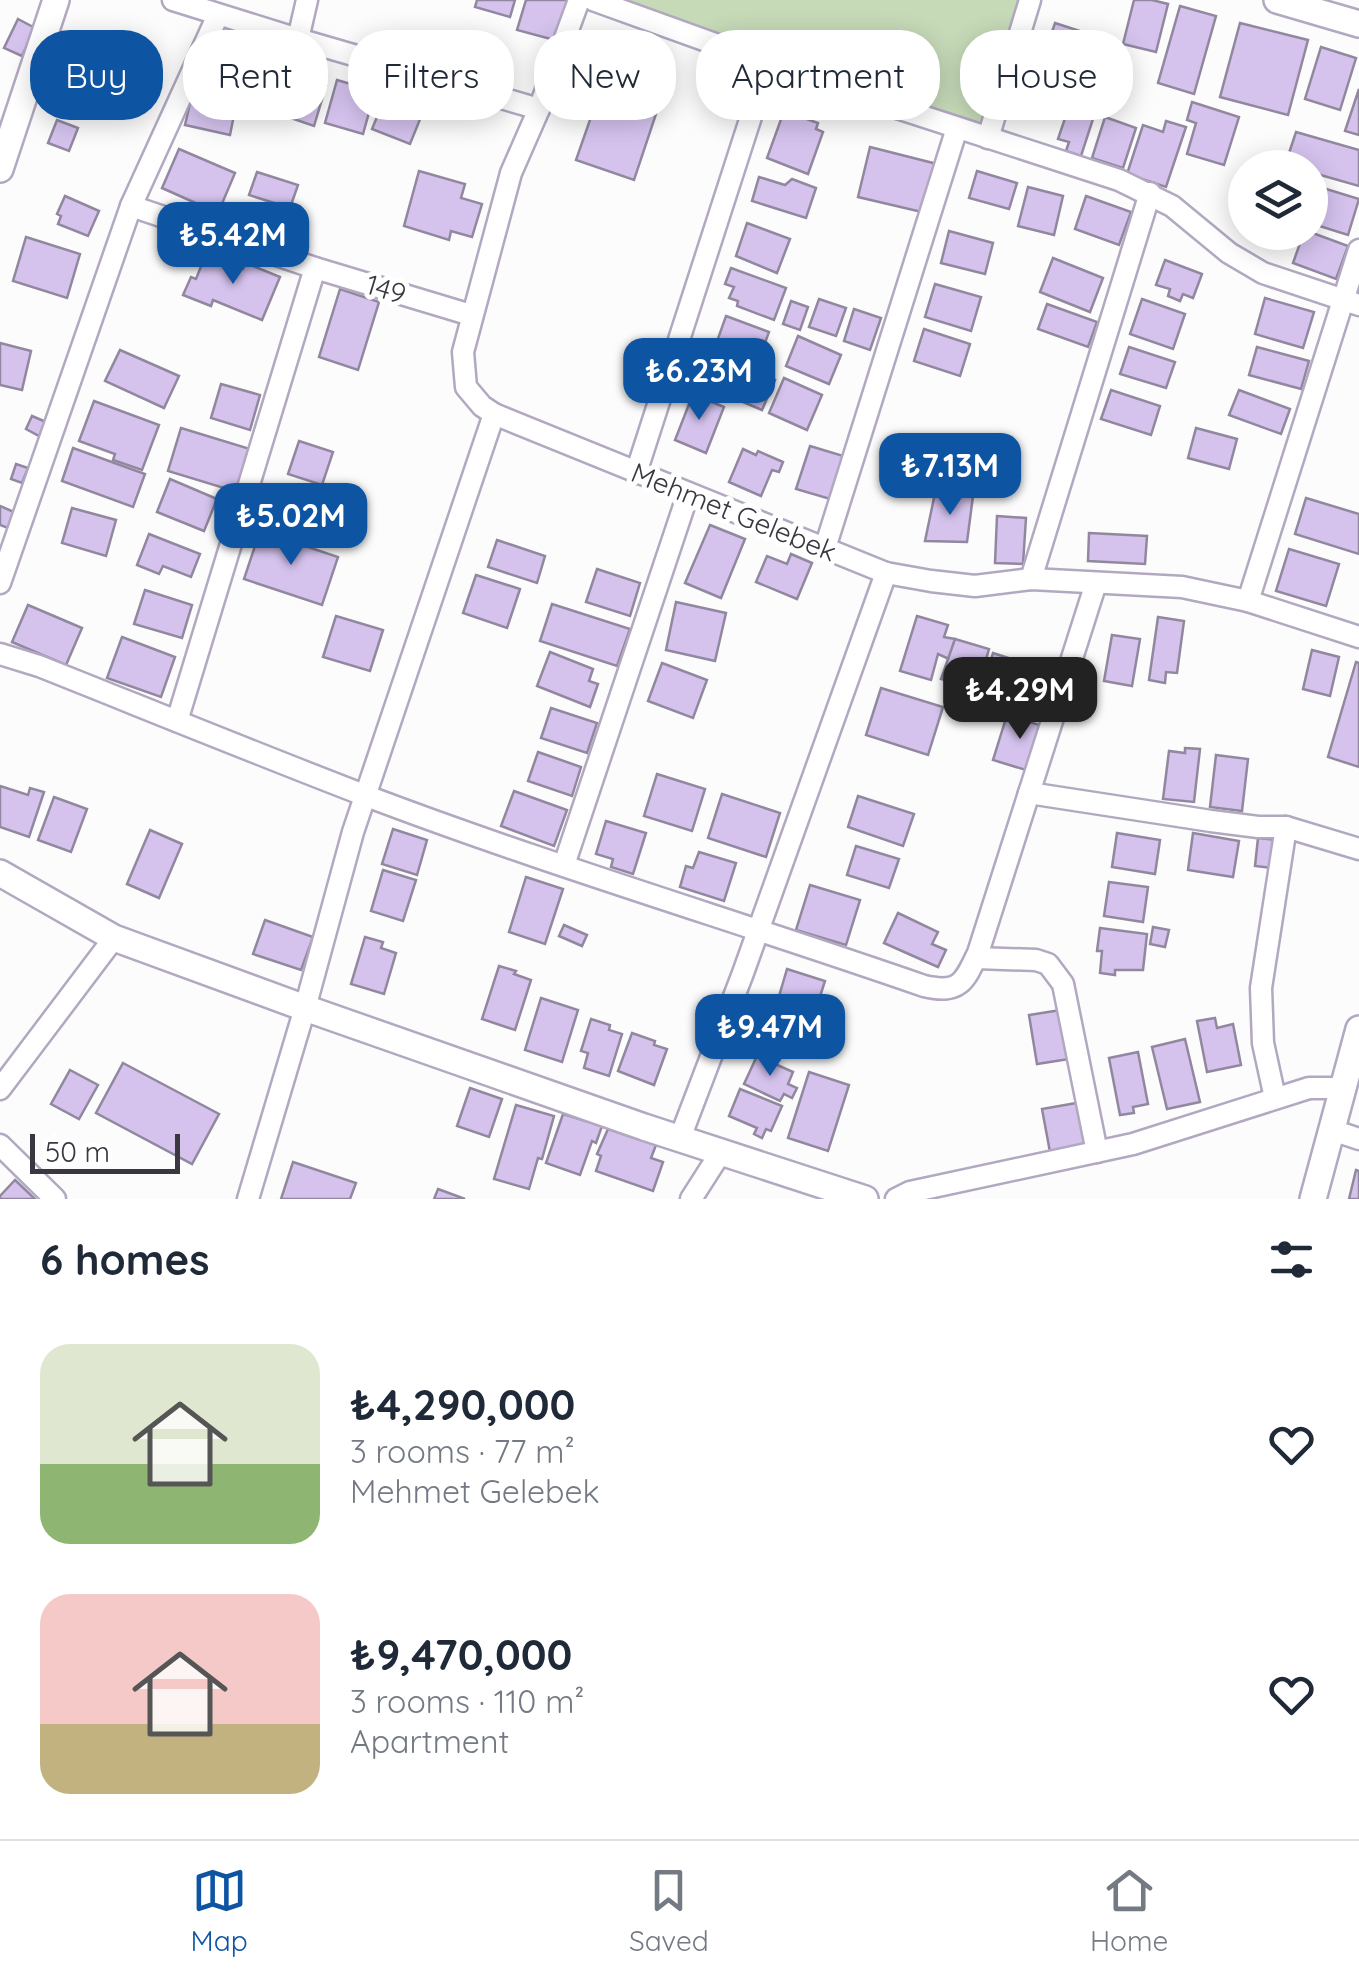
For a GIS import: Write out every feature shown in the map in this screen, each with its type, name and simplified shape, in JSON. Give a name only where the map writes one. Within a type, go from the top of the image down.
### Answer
[{"type":"street","points":[[0,169],[56,0]]},
{"type":"street","points":[[173,0],[266,30]]},
{"type":"street","points":[[300,30],[307,0]]},
{"type":"street","name":"Mehmet Gelebek","points":[[567,30],[578,0]]},
{"type":"street","points":[[593,0],[696,38]]},
{"type":"street","points":[[988,138],[1030,0]]},
{"type":"street","points":[[1277,0],[1359,24]]},
{"type":"street","points":[[0,584],[131,206],[218,15]]},
{"type":"street","points":[[328,49],[534,108]]},
{"type":"street","name":"Mehmet Gelebek","points":[[534,119],[511,174],[463,352],[466,387],[494,414],[886,572],[975,586],[1031,579],[1182,587],[1248,601],[1359,637]]},
{"type":"street","points":[[636,473],[750,120]]},
{"type":"street","points":[[934,120],[1119,180],[1172,206],[1230,253],[1263,272],[1352,302]]},
{"type":"street","points":[[825,548],[958,128]]},
{"type":"street","points":[[1031,579],[1150,194]]},
{"type":"street","name":"149","points":[[131,206],[314,268],[471,314]]},
{"type":"street","points":[[1248,601],[1352,302],[1359,250]]},
{"type":"street","points":[[177,720],[314,268]]},
{"type":"street","points":[[248,1199],[365,795],[494,414]]},
{"type":"street","points":[[564,865],[688,494]]},
{"type":"street","points":[[680,1138],[886,572]]},
{"type":"street","points":[[0,654],[365,795],[945,991],[967,976],[976,958],[1096,583]]},
{"type":"street","points":[[1029,794],[1211,821],[1286,827],[1359,850]]},
{"type":"street","points":[[1275,1098],[1263,1042],[1261,988],[1286,827]]},
{"type":"street","points":[[0,872],[114,938],[305,1008],[865,1199]]},
{"type":"street","points":[[0,1089],[114,938]]},
{"type":"street","points":[[976,958],[1036,960],[1048,964],[1063,984],[1097,1152]]},
{"type":"street","points":[[1313,1199],[1359,1029]]},
{"type":"street","points":[[896,1199],[910,1192],[1134,1144],[1309,1088],[1344,1088]]},
{"type":"street","points":[[1332,1130],[1359,1140]]},
{"type":"street","points":[[0,1145],[54,1199]]},
{"type":"street","points":[[690,1199],[721,1152]]},
{"type":"green space","points":[[618,0],[1027,0],[1017,30],[960,30],[960,119],[940,112],[940,30],[704,30]]},
{"type":"building","points":[[477,0],[515,0],[510,17],[475,7]]},
{"type":"building","points":[[526,0],[569,0],[561,30],[534,30],[534,35],[517,30]]},
{"type":"building","points":[[1134,0],[1168,4],[1156,52],[1133,46],[1133,30],[1126,30]]},
{"type":"building","points":[[1180,6],[1216,16],[1194,94],[1158,83]]},
{"type":"building","points":[[18,19],[35,28],[30,30],[22,56],[4,48]]},
{"type":"building","points":[[1055,23],[1077,30],[1053,30]]},
{"type":"building","points":[[1240,23],[1308,40],[1288,115],[1220,97]]},
{"type":"building","points":[[1321,47],[1356,58],[1340,110],[1305,99]]},
{"type":"building","points":[[337,80],[348,83],[348,120],[367,120],[363,134],[325,123]]},
{"type":"building","points":[[1359,89],[1359,135],[1345,131]]},
{"type":"building","points":[[1192,102],[1239,117],[1224,165],[1187,154],[1196,123],[1187,120]]},
{"type":"building","points":[[57,120],[78,128],[69,151],[48,143]]},
{"type":"building","points":[[186,120],[233,120],[230,135],[185,125]]},
{"type":"building","points":[[376,120],[420,120],[410,144],[372,129]]},
{"type":"building","points":[[590,120],[654,120],[634,180],[576,160]]},
{"type":"building","points":[[781,120],[818,123],[816,129],[823,132],[808,174],[767,158]]},
{"type":"building","points":[[1064,120],[1093,120],[1081,156],[1066,151],[1069,142],[1058,139]]},
{"type":"building","points":[[1104,120],[1136,128],[1123,168],[1092,158]]},
{"type":"building","points":[[1166,121],[1186,127],[1166,187],[1127,174],[1143,125],[1163,132]]},
{"type":"building","points":[[1296,132],[1359,150],[1359,186],[1328,177],[1328,150],[1290,150]]},
{"type":"building","points":[[870,147],[937,164],[926,213],[858,197]]},
{"type":"building","points":[[179,149],[235,173],[218,213],[162,188]]},
{"type":"building","points":[[419,171],[465,184],[461,198],[482,204],[472,237],[451,231],[449,240],[404,226]]},
{"type":"building","points":[[977,171],[1017,183],[1009,209],[969,198]]},
{"type":"building","points":[[257,172],[298,185],[290,208],[249,195]]},
{"type":"building","points":[[759,177],[785,185],[792,179],[816,188],[806,218],[752,201]]},
{"type":"building","points":[[1028,187],[1063,196],[1054,235],[1018,226]]},
{"type":"building","points":[[1328,190],[1359,199],[1348,235],[1328,229]]},
{"type":"building","points":[[65,196],[99,211],[88,236],[58,224],[61,216],[57,214]]},
{"type":"building","points":[[1086,196],[1131,212],[1119,245],[1075,229]]},
{"type":"building","points":[[747,223],[790,239],[777,273],[736,256]]},
{"type":"building","points":[[949,231],[993,243],[985,274],[941,263]]},
{"type":"building","points":[[26,237],[80,254],[67,298],[13,281]]},
{"type":"building","points":[[1328,239],[1348,246],[1336,279],[1293,263],[1298,250],[1328,250]]},
{"type":"building","points":[[206,254],[243,269],[246,263],[280,277],[262,320],[213,300],[211,306],[183,295],[191,277],[196,279]]},
{"type":"building","points":[[1053,258],[1103,278],[1090,312],[1040,292]]},
{"type":"building","points":[[1165,260],[1202,274],[1193,298],[1183,294],[1180,301],[1168,296],[1170,289],[1156,285]]},
{"type":"building","points":[[731,268],[786,288],[774,320],[737,306],[738,301],[729,298],[734,287],[725,284]]},
{"type":"building","points":[[935,284],[981,297],[971,331],[925,317]]},
{"type":"building","points":[[340,289],[379,302],[358,370],[319,357]]},
{"type":"building","points":[[1265,298],[1314,312],[1303,348],[1255,334]]},
{"type":"building","points":[[819,299],[846,308],[836,336],[809,327]]},
{"type":"building","points":[[1142,299],[1185,314],[1173,349],[1130,334]]},
{"type":"building","points":[[791,301],[808,307],[800,330],[783,324]]},
{"type":"building","points":[[1047,304],[1097,322],[1088,347],[1038,329]]},
{"type":"building","points":[[854,309],[881,318],[870,350],[844,341]]},
{"type":"building","points":[[726,316],[769,332],[759,359],[744,354],[743,358],[715,347]]},
{"type":"building","points":[[924,329],[970,344],[960,376],[914,361]]},
{"type":"building","points":[[798,336],[841,355],[829,384],[786,366]]},
{"type":"building","points":[[0,343],[31,351],[22,390],[0,385]]},
{"type":"building","points":[[1129,347],[1175,362],[1166,388],[1120,374]]},
{"type":"building","points":[[1257,347],[1309,361],[1301,389],[1249,375]]},
{"type":"building","points":[[120,350],[179,376],[164,408],[105,381]]},
{"type":"building","points":[[729,359],[775,380],[762,410],[715,390]]},
{"type":"building","points":[[784,378],[822,395],[807,430],[769,413]]},
{"type":"building","points":[[221,384],[260,395],[250,430],[211,418]]},
{"type":"building","points":[[1111,390],[1160,406],[1151,435],[1101,419]]},
{"type":"building","points":[[1239,390],[1290,409],[1281,434],[1229,415]]},
{"type":"building","points":[[693,394],[724,407],[706,453],[675,440]]},
{"type":"building","points":[[94,401],[159,425],[142,470],[113,460],[115,454],[79,441]]},
{"type":"building","points":[[32,416],[46,422],[39,436],[26,429]]},
{"type":"building","points":[[181,428],[250,449],[237,492],[168,471]]},
{"type":"building","points":[[1196,428],[1237,439],[1229,469],[1188,458]]},
{"type":"building","points":[[299,441],[333,452],[322,485],[288,474]]},
{"type":"building","points":[[810,446],[850,458],[837,501],[796,489]]},
{"type":"building","points":[[73,448],[145,474],[133,507],[62,481]]},
{"type":"building","points":[[743,449],[783,462],[779,472],[772,470],[761,496],[729,482]]},
{"type":"building","points":[[16,464],[28,468],[22,483],[11,479]]},
{"type":"building","points":[[170,479],[217,499],[204,531],[157,512]]},
{"type":"building","points":[[935,493],[973,496],[967,542],[925,541]]},
{"type":"building","points":[[1306,498],[1359,514],[1359,554],[1295,534]]},
{"type":"building","points":[[0,506],[14,512],[8,528],[0,525]]},
{"type":"building","points":[[72,508],[116,520],[106,556],[62,543]]},
{"type":"building","points":[[997,516],[1026,518],[1023,564],[995,563]]},
{"type":"building","points":[[710,525],[745,539],[721,598],[685,583]]},
{"type":"building","points":[[260,531],[338,557],[322,605],[244,579]]},
{"type":"building","points":[[1089,533],[1147,536],[1145,564],[1088,561]]},
{"type":"building","points":[[149,534],[200,554],[191,577],[163,566],[159,574],[137,565]]},
{"type":"building","points":[[497,540],[545,556],[537,583],[488,567]]},
{"type":"building","points":[[1289,549],[1339,564],[1326,606],[1276,591]]},
{"type":"building","points":[[791,554],[812,563],[797,599],[756,582],[767,556],[787,564]]},
{"type":"building","points":[[597,569],[640,583],[630,616],[586,602]]},
{"type":"building","points":[[476,575],[520,589],[507,628],[463,613]]},
{"type":"building","points":[[145,590],[192,605],[182,638],[134,624]]},
{"type":"building","points":[[676,602],[726,613],[715,661],[666,650]]},
{"type":"building","points":[[552,604],[630,629],[617,666],[540,641]]},
{"type":"building","points":[[28,605],[82,628],[66,665],[12,642]]},
{"type":"building","points":[[336,616],[383,630],[370,671],[323,657]]},
{"type":"building","points":[[917,616],[948,625],[944,637],[955,639],[949,659],[938,654],[931,680],[900,671]]},
{"type":"building","points":[[1158,617],[1184,621],[1177,673],[1166,672],[1165,683],[1149,680]]},
{"type":"building","points":[[1112,635],[1140,639],[1132,686],[1104,681]]},
{"type":"building","points":[[122,637],[175,657],[161,697],[107,678]]},
{"type":"building","points":[[955,639],[989,649],[977,690],[941,679]]},
{"type":"building","points":[[1312,650],[1339,657],[1330,696],[1303,689]]},
{"type":"building","points":[[550,652],[593,669],[589,681],[598,684],[590,707],[537,686]]},
{"type":"building","points":[[993,653],[1030,665],[1017,707],[980,696]]},
{"type":"building","points":[[1356,662],[1359,663],[1359,767],[1328,757]]},
{"type":"building","points":[[662,663],[707,680],[693,718],[648,701]]},
{"type":"building","points":[[1033,669],[1064,678],[1051,718],[1021,709]]},
{"type":"building","points":[[881,688],[943,707],[928,755],[866,735]]},
{"type":"building","points":[[551,708],[597,723],[587,753],[541,738]]},
{"type":"building","points":[[1007,715],[1049,728],[1040,758],[1030,755],[1026,770],[993,760]]},
{"type":"building","points":[[1185,748],[1200,749],[1194,802],[1163,799],[1169,751],[1185,753]]},
{"type":"building","points":[[538,752],[581,767],[572,796],[528,781]]},
{"type":"building","points":[[1216,755],[1248,759],[1242,811],[1210,807]]},
{"type":"building","points":[[657,774],[705,789],[692,831],[644,816]]},
{"type":"building","points":[[0,786],[28,795],[30,788],[44,792],[29,837],[0,827]]},
{"type":"building","points":[[514,791],[567,810],[554,846],[501,826]]},
{"type":"building","points":[[722,794],[780,813],[766,857],[708,838]]},
{"type":"building","points":[[858,796],[914,814],[903,846],[848,827]]},
{"type":"building","points":[[54,797],[87,809],[71,852],[38,840]]},
{"type":"building","points":[[606,821],[646,833],[633,874],[611,867],[613,859],[596,854]]},
{"type":"building","points":[[393,829],[427,840],[417,875],[382,864]]},
{"type":"building","points":[[150,830],[182,844],[159,898],[127,884]]},
{"type":"building","points":[[1117,833],[1160,840],[1155,874],[1112,867]]},
{"type":"building","points":[[1193,833],[1239,841],[1233,877],[1188,870]]},
{"type":"building","points":[[1258,838],[1276,840],[1273,868],[1255,866]]},
{"type":"building","points":[[856,846],[899,859],[889,888],[847,875]]},
{"type":"building","points":[[699,852],[736,863],[724,901],[680,887],[686,866],[693,868]]},
{"type":"building","points":[[383,870],[416,880],[403,921],[371,911]]},
{"type":"building","points":[[526,877],[563,889],[545,944],[509,932]]},
{"type":"building","points":[[1109,882],[1148,887],[1143,922],[1104,916]]},
{"type":"building","points":[[810,885],[860,900],[846,945],[796,930]]},
{"type":"building","points":[[898,913],[938,932],[932,944],[946,950],[938,967],[884,943]]},
{"type":"building","points":[[265,920],[313,937],[301,970],[253,954]]},
{"type":"building","points":[[564,925],[587,935],[582,946],[559,936]]},
{"type":"building","points":[[1153,927],[1169,930],[1165,947],[1150,944]]},
{"type":"building","points":[[1100,928],[1147,934],[1143,970],[1115,970],[1115,975],[1100,973]]},
{"type":"building","points":[[365,937],[383,942],[381,948],[396,953],[384,994],[351,984]]},
{"type":"building","points":[[499,966],[531,980],[515,1030],[482,1019]]},
{"type":"building","points":[[787,969],[825,981],[814,1015],[777,1003]]},
{"type":"building","points":[[541,998],[578,1010],[562,1062],[525,1050]]},
{"type":"building","points":[[777,1003],[814,1015],[803,1052],[765,1040]]},
{"type":"building","points":[[1061,1010],[1069,1059],[1037,1064],[1029,1015]]},
{"type":"building","points":[[1215,1018],[1217,1028],[1233,1024],[1241,1065],[1207,1072],[1197,1021]]},
{"type":"building","points":[[591,1019],[622,1034],[609,1076],[584,1068],[588,1053],[581,1051]]},
{"type":"building","points":[[632,1033],[667,1049],[654,1085],[618,1071]]},
{"type":"building","points":[[1185,1039],[1200,1102],[1167,1109],[1152,1047]]},
{"type":"building","points":[[1138,1052],[1148,1104],[1133,1107],[1134,1113],[1120,1115],[1109,1058]]},
{"type":"building","points":[[757,1056],[793,1072],[788,1084],[797,1088],[792,1098],[784,1094],[780,1101],[744,1084]]},
{"type":"building","points":[[123,1063],[219,1114],[192,1164],[96,1113]]},
{"type":"building","points":[[70,1070],[98,1085],[79,1119],[51,1104]]},
{"type":"building","points":[[809,1072],[849,1085],[828,1151],[788,1138]]},
{"type":"building","points":[[470,1088],[502,1099],[489,1137],[457,1126]]},
{"type":"building","points":[[740,1089],[782,1106],[771,1131],[766,1129],[762,1138],[754,1134],[757,1128],[729,1116]]},
{"type":"building","points":[[1082,1102],[1089,1145],[1050,1152],[1042,1109]]},
{"type":"building","points":[[516,1105],[554,1116],[529,1189],[494,1179]]},
{"type":"building","points":[[563,1114],[602,1126],[580,1175],[546,1163]]},
{"type":"building","points":[[608,1129],[656,1145],[651,1158],[663,1162],[653,1191],[596,1171],[601,1156],[597,1154]]},
{"type":"building","points":[[293,1162],[356,1183],[350,1199],[281,1199]]},
{"type":"building","points":[[1356,1170],[1359,1199],[1349,1199]]},
{"type":"building","points":[[15,1180],[35,1199],[0,1199]]},
{"type":"building","points":[[438,1189],[465,1199],[434,1199]]}]
